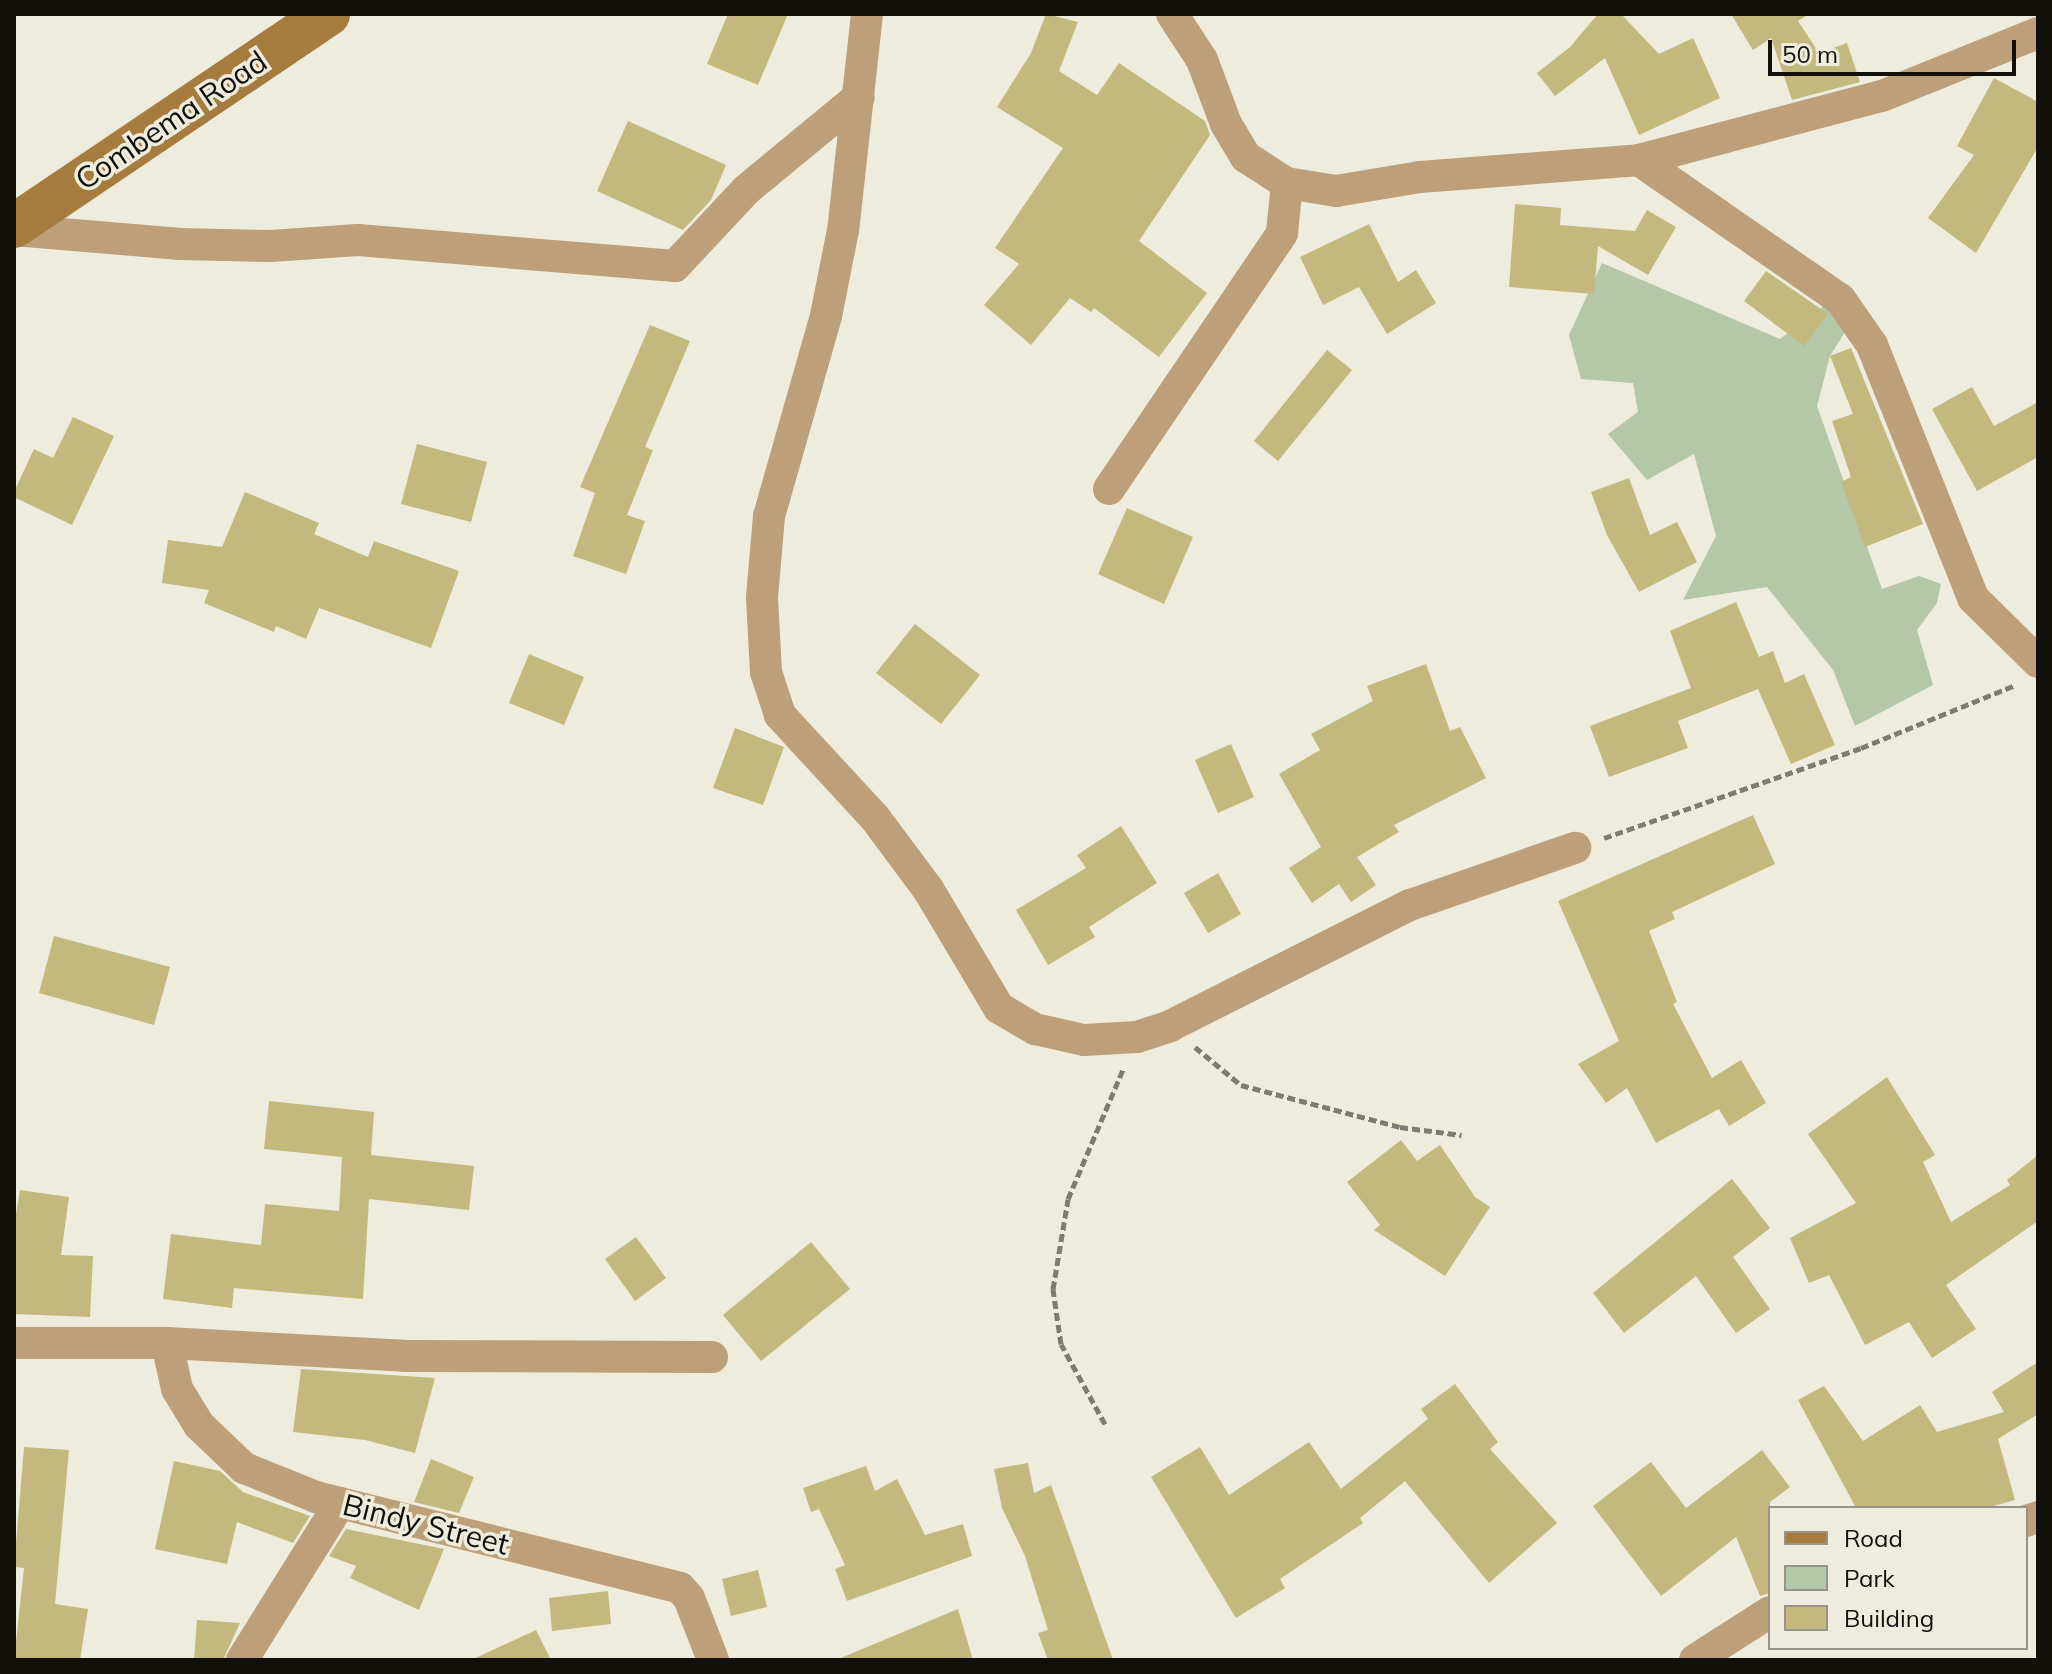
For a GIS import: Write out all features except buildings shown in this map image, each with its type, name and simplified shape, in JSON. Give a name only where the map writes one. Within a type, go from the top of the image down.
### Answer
[{"type":"street","name":"Combema Road","points":[[14,228],[328,14]]},
{"type":"street","points":[[867,14],[859,97],[826,316],[769,516],[762,598],[766,672],[780,715],[875,818],[919,877],[999,1008],[1035,1029],[1084,1040],[1137,1037],[1170,1026],[1410,905],[1575,848]]},
{"type":"street","points":[[1172,14],[1202,60],[1226,124],[1246,157],[1287,183],[1336,191],[1420,177],[1639,160],[1882,96],[2038,33]]},
{"type":"street","points":[[14,228],[180,244],[280,246],[358,240],[675,266],[746,190],[859,97]]},
{"type":"street","points":[[1639,160],[1840,299],[1872,345],[1973,598],[2031,672]]},
{"type":"street","points":[[1109,489],[1282,233],[1287,183]]},
{"type":"street","points":[[14,1343],[167,1343],[404,1356],[712,1357]]},
{"type":"street","name":"Bindy Street","points":[[167,1343],[177,1389],[219,1448],[244,1468],[340,1503],[680,1588],[689,1598],[713,1660]]},
{"type":"street","points":[[242,1660],[340,1503]]},
{"type":"street","points":[[1695,1660],[1768,1613]]},
{"type":"path","points":[[1575,848],[1833,759],[2031,672]]},
{"type":"path","points":[[1170,1026],[1241,1085],[1400,1127],[1461,1135]]},
{"type":"path","points":[[1105,1424],[1061,1344],[1053,1289],[1068,1199],[1137,1037]]},
{"type":"green space","points":[[1602,263],[1780,339],[1829,302],[1848,327],[1830,356],[1817,406],[1882,589],[1919,576],[1941,584],[1937,603],[1917,630],[1933,685],[1855,726],[1833,670],[1767,587],[1683,600],[1716,536],[1694,454],[1647,480],[1608,434],[1638,412],[1633,383],[1581,379],[1569,335]]}]
